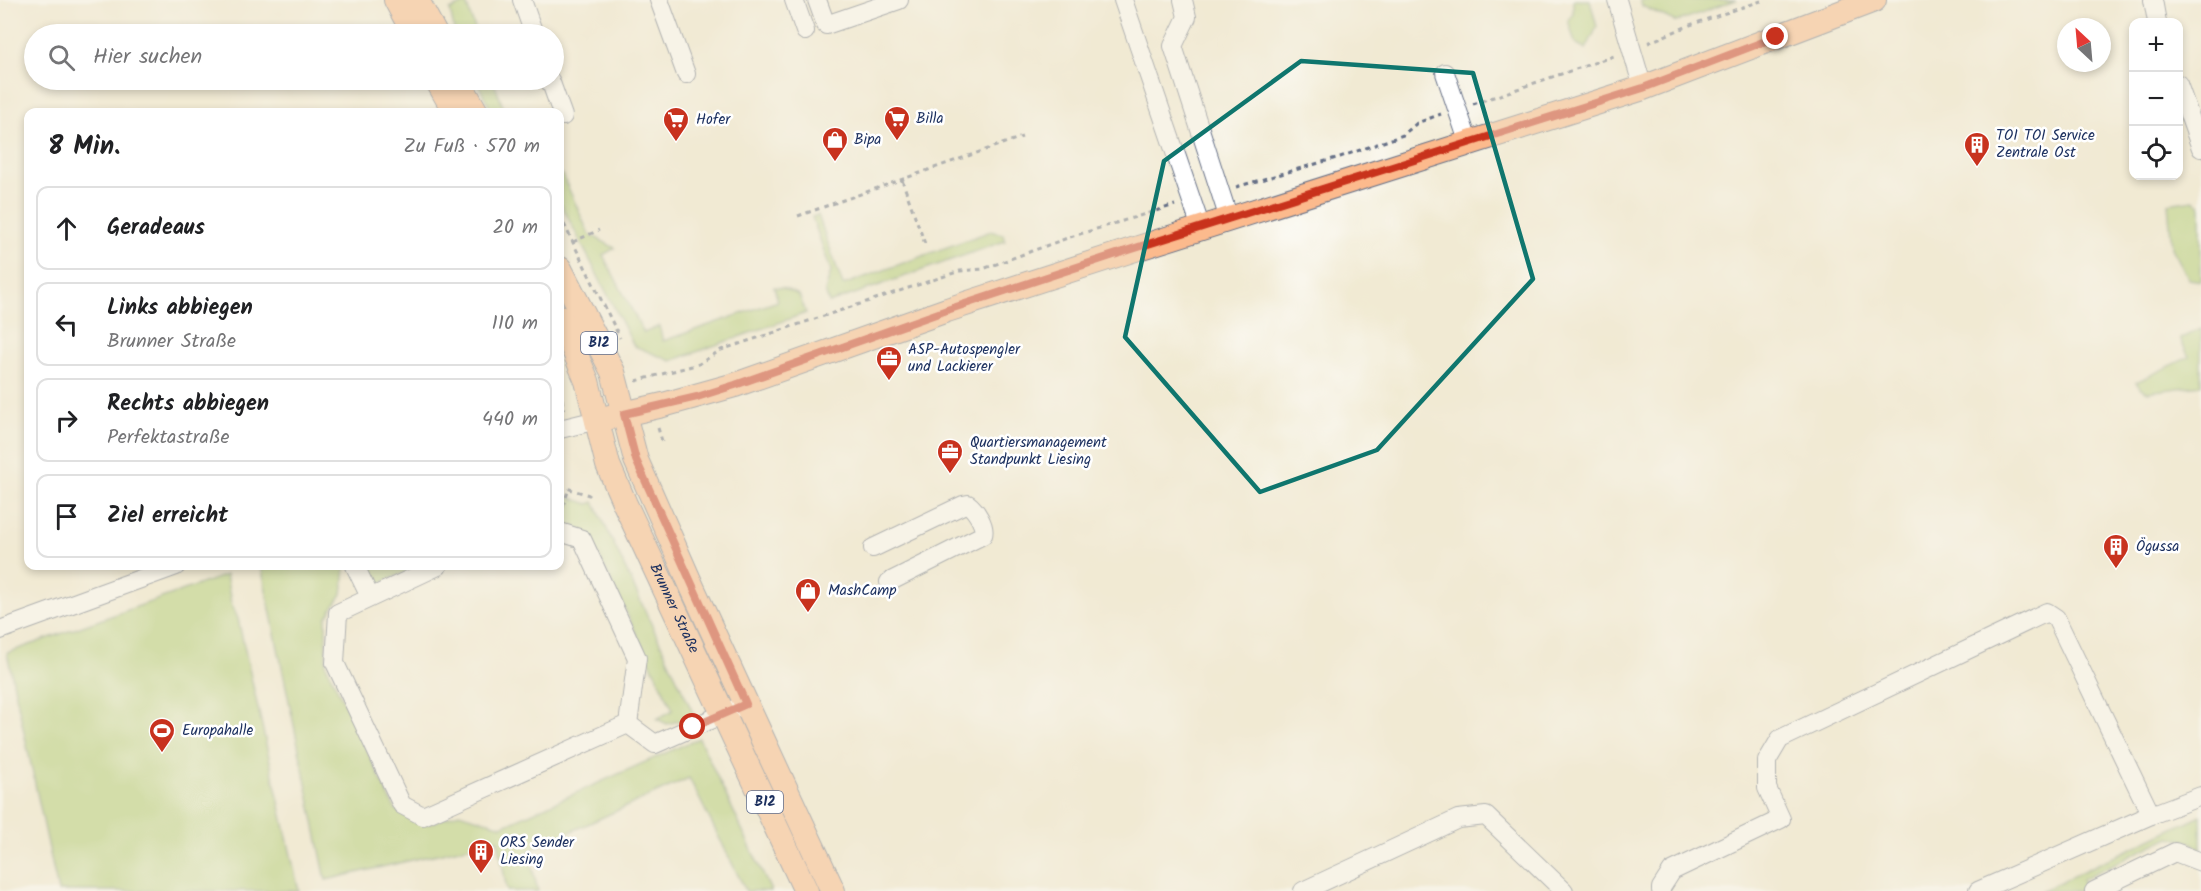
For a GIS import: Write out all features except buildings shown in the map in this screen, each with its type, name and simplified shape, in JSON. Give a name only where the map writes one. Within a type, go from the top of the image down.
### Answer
[{"type":"main road","points":[[597,420],[697,397],[735,385],[958,307],[1643,88],[1874,0]]},
{"type":"main road","points":[[407,2],[412,24]]},
{"type":"main road","points":[[407,2],[426,24]]},
{"type":"main road","points":[[443,90],[453,108]]},
{"type":"main road","points":[[464,90],[474,108]]},
{"type":"main road","name":"Brunner Straße","points":[[564,277],[613,372],[636,460],[833,891]]},
{"type":"main road","name":"Brunner Straße","points":[[564,326],[587,381],[608,465],[806,891]]},
{"type":"street","points":[[522,0],[530,24]]},
{"type":"street","points":[[659,0],[686,74]]},
{"type":"street","points":[[794,0],[806,31]]},
{"type":"street","points":[[817,0],[826,25],[892,1]]},
{"type":"street","points":[[1123,0],[1201,228]]},
{"type":"street","points":[[1182,0],[1187,17],[1173,46],[1229,219]]},
{"type":"street","points":[[1617,0],[1643,88]]},
{"type":"street","points":[[2153,0],[2156,18]]},
{"type":"street","points":[[1445,73],[1469,144]]},
{"type":"street","points":[[554,90],[560,108]]},
{"type":"street","points":[[2183,90],[2194,104],[2201,148]]},
{"type":"street","points":[[564,428],[597,420]]},
{"type":"street","points":[[873,548],[968,504],[984,528],[983,535],[890,582]]},
{"type":"street","points":[[564,533],[582,539],[637,658],[628,724]]},
{"type":"street","points":[[0,630],[165,570]]},
{"type":"street","points":[[357,570],[370,597]]},
{"type":"street","points":[[429,570],[338,613],[335,663],[402,805],[423,816],[628,724]]},
{"type":"street","points":[[1661,891],[1672,871],[1781,819],[1767,788],[1767,761],[1780,739],[2047,612],[2056,618],[2151,815]]},
{"type":"street","points":[[628,724],[655,744],[746,704]]},
{"type":"street","points":[[1978,891],[2151,815],[2201,796]]},
{"type":"street","points":[[1303,891],[1458,819],[1486,816],[1564,891]]},
{"type":"street","points":[[2094,891],[2175,852],[2201,862]]},
{"type":"path","points":[[1220,192],[1340,157],[1403,135],[1417,123],[1632,51],[1690,25],[1764,0]]},
{"type":"path","points":[[798,216],[1022,137]]},
{"type":"path","points":[[902,180],[925,244]]},
{"type":"path","points":[[634,382],[699,364],[721,350],[960,271],[982,269],[1070,237],[1192,200]]},
{"type":"path","points":[[573,243],[599,230]]},
{"type":"path","points":[[564,487],[589,495],[591,491]]},
{"type":"path","points":[[564,503],[569,489]]},
{"type":"highlighted area","points":[[1301,61],[1473,73],[1533,279],[1377,450],[1260,492],[1125,337],[1164,161]]},
{"type":"green space","points":[[1573,0],[1590,0],[1597,27],[1586,49],[1575,43],[1568,20],[1573,14]]},
{"type":"green space","points":[[1640,0],[1736,0],[1676,22],[1642,6]]},
{"type":"green space","points":[[466,3],[473,24],[453,24],[450,10]]},
{"type":"green space","points":[[481,90],[497,90],[504,108],[490,108]]},
{"type":"green space","points":[[564,178],[589,234],[615,248],[603,255],[644,333],[659,326],[663,341],[778,301],[774,287],[799,295],[806,313],[671,361],[634,346],[564,210]]},
{"type":"green space","points":[[2193,200],[2200,204],[2201,208],[2201,281],[2189,279],[2172,248],[2168,204]]},
{"type":"green space","points":[[818,215],[843,285],[991,231],[1003,234],[1005,241],[829,303],[825,291],[831,271],[812,217]]},
{"type":"green space","points":[[2201,329],[2201,385],[2148,392],[2140,388],[2136,382],[2189,357],[2180,339]]},
{"type":"green space","points":[[564,495],[589,504],[594,502],[695,717],[667,724],[657,719],[673,710],[588,533],[564,524]]},
{"type":"green space","points":[[262,570],[345,570],[342,594],[326,618],[326,665],[395,809],[428,824],[459,813],[502,826],[699,738],[771,891],[746,891],[689,778],[528,851],[538,891],[507,891],[498,840],[326,880]]},
{"type":"green space","points":[[366,570],[411,570],[374,586]]},
{"type":"green space","name":"Europahalle","points":[[226,575],[299,891],[58,891],[7,653]]},
{"type":"green space","points":[[2201,815],[2201,849],[2190,842],[2170,837],[2082,879],[2086,888],[2078,891],[2041,891]]},
{"type":"place","name":"Billa","points":[[897,142]]},
{"type":"place","name":"Hofer","points":[[676,143]]},
{"type":"place","name":"Bipa","points":[[835,163]]},
{"type":"place","name":"TOI TOI Service Zentrale Ost","points":[[1977,168]]},
{"type":"place","name":"ASP-Autospengler und Lackierer","points":[[889,382]]},
{"type":"place","name":"Quartiersmanagement Standpunkt Liesing","points":[[950,475]]},
{"type":"place","name":"Ögussa","points":[[2116,570]]},
{"type":"place","name":"MashCamp","points":[[808,614]]},
{"type":"place","name":"Europahalle","points":[[162,754]]},
{"type":"place","name":"ORS Sender Liesing","points":[[481,875]]},
{"type":"route","points":[[693,727],[746,704],[636,460],[624,414],[697,397],[735,385],[947,310],[1129,250],[1643,88],[1776,37]]}]
